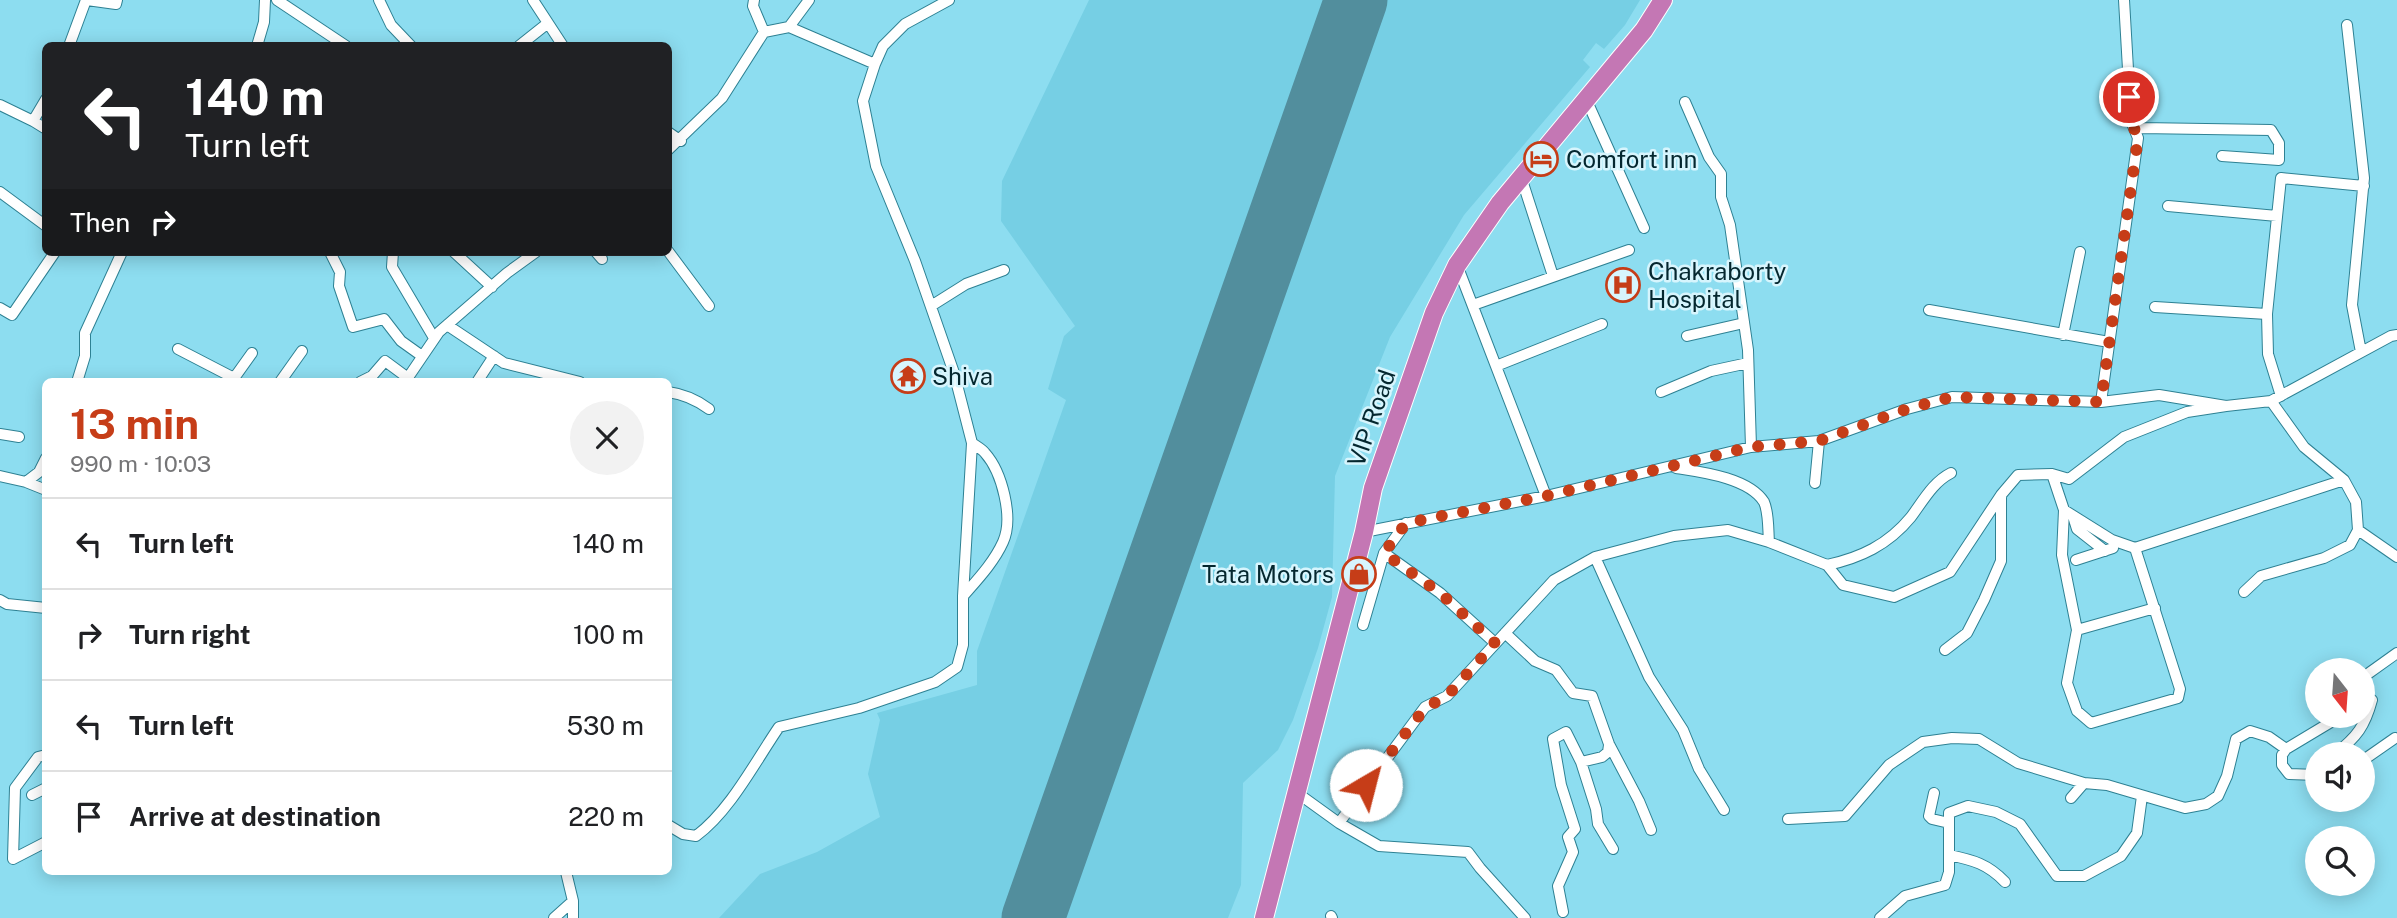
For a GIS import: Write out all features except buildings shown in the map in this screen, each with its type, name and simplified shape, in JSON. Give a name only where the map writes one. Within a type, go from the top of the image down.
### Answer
[{"type":"highway","name":"VIP Road","points":[[1264,918],[1373,488],[1429,326],[1457,265],[1521,177],[1644,30],[1663,0]]},
{"type":"street","points":[[71,42],[87,0],[116,4],[117,0]]},
{"type":"street","points":[[258,42],[264,22],[265,0]]},
{"type":"street","points":[[277,0],[340,42]]},
{"type":"street","points":[[379,0],[391,25],[407,42]]},
{"type":"street","points":[[533,0],[560,42]]},
{"type":"street","points":[[544,0],[546,20]]},
{"type":"street","points":[[754,0],[752,6],[764,32]]},
{"type":"street","points":[[789,27],[809,0]]},
{"type":"street","points":[[672,827],[683,834],[696,836],[718,817],[779,727],[859,708],[935,682],[957,667],[963,645],[972,443],[954,373],[931,306],[876,166],[863,101],[883,46],[905,24],[949,0]]},
{"type":"street","points":[[2101,402],[2138,138],[2131,121],[2124,0]]},
{"type":"street","points":[[523,42],[546,20]]},
{"type":"street","points":[[2347,25],[2364,186],[2352,305],[2361,352]]},
{"type":"street","points":[[672,147],[722,98],[764,32],[789,27],[875,64]]},
{"type":"street","points":[[1586,98],[1644,228]]},
{"type":"street","points":[[1685,102],[1709,157],[1721,174],[1721,197],[1730,225],[1744,323],[1751,447]]},
{"type":"street","points":[[0,104],[42,127]]},
{"type":"street","points":[[33,121],[42,106]]},
{"type":"street","points":[[2131,121],[2140,128],[2271,130],[2279,143],[2279,160],[2222,156]]},
{"type":"street","points":[[672,135],[681,141]]},
{"type":"street","points":[[1521,177],[1553,276]]},
{"type":"street","points":[[2281,396],[2268,354],[2267,314],[2281,178],[2364,186]]},
{"type":"street","points":[[0,192],[42,223]]},
{"type":"street","points":[[2168,205],[2277,216]]},
{"type":"street","points":[[1473,305],[1629,250]]},
{"type":"street","points":[[2063,335],[2080,252]]},
{"type":"street","points":[[0,308],[12,315],[52,256]]},
{"type":"street","points":[[77,378],[85,356],[85,333],[120,256]]},
{"type":"street","points":[[332,256],[340,272],[339,286],[353,327],[384,319],[401,341],[422,356]]},
{"type":"street","points":[[393,256],[392,267],[434,338]]},
{"type":"street","points":[[458,256],[492,287]]},
{"type":"street","points":[[408,378],[434,338],[447,325],[532,256]]},
{"type":"street","points":[[672,256],[709,306]]},
{"type":"street","points":[[1457,265],[1546,496]]},
{"type":"street","points":[[931,306],[967,284],[1004,270]]},
{"type":"street","points":[[2155,307],[2267,314]]},
{"type":"street","points":[[1929,310],[2109,342]]},
{"type":"street","points":[[1687,337],[1744,323]]},
{"type":"street","points":[[1496,366],[1602,324]]},
{"type":"street","points":[[447,325],[504,363],[564,378]]},
{"type":"street","points":[[1339,822],[1425,708],[1447,696],[1554,580],[1595,557],[1674,536],[1728,530],[1769,541],[1827,565],[1843,585],[1894,597],[1950,572],[2001,495],[2018,475],[2052,474],[2069,479],[2124,437],[2187,412],[2271,401],[2397,335]]},
{"type":"street","points":[[178,349],[229,378]]},
{"type":"street","points":[[283,378],[302,351]]},
{"type":"street","points":[[234,378],[253,353]]},
{"type":"street","points":[[480,378],[494,356]]},
{"type":"street","points":[[368,378],[385,361],[405,378]]},
{"type":"street","points":[[1661,392],[1711,371],[1748,363]]},
{"type":"street","points":[[672,393],[709,409]]},
{"type":"street","points":[[1364,532],[1546,496],[1751,447],[1819,441],[1907,409],[1952,397],[2101,402],[2159,395],[2226,406]]},
{"type":"street","points":[[2245,592],[2261,576],[2324,558],[2350,545],[2358,530],[2356,502],[2344,480],[2304,447],[2271,401]]},
{"type":"street","points":[[0,434],[19,437]]},
{"type":"street","points":[[1815,483],[1819,441]]},
{"type":"street","points":[[964,596],[986,570],[1005,540],[1007,510],[999,476],[985,452],[972,443]]},
{"type":"street","points":[[26,482],[42,465]]},
{"type":"street","points":[[1668,467],[1714,473],[1751,490],[1764,503],[1769,541]]},
{"type":"street","points":[[1827,565],[1855,559],[1882,545],[1909,520],[1940,479],[1951,473]]},
{"type":"street","points":[[2052,474],[2077,528],[2109,549],[2076,560]]},
{"type":"street","points":[[0,476],[42,488]]},
{"type":"street","points":[[2069,513],[2112,540],[2135,548],[2344,480]]},
{"type":"street","points":[[1945,650],[1967,634],[2001,561],[2001,495]]},
{"type":"street","points":[[2069,513],[2062,555],[2077,630],[2067,683],[2077,711],[2091,723],[2178,698],[2180,689],[2135,548]]},
{"type":"street","points":[[1363,625],[1384,553],[1406,523]]},
{"type":"street","points":[[2358,530],[2397,557]]},
{"type":"street","points":[[1384,553],[1440,593],[1495,643]]},
{"type":"street","points":[[1595,557],[1649,677],[1683,730],[1699,769],[1724,810]]},
{"type":"street","points":[[0,600],[7,604],[42,608]]},
{"type":"street","points":[[2077,630],[2155,608]]},
{"type":"street","points":[[1504,634],[1535,661],[1556,670],[1573,693],[1592,696],[1609,744],[1651,830]]},
{"type":"street","points":[[2375,669],[2397,653]]},
{"type":"street","points":[[2305,774],[2289,774],[2281,765],[2282,755],[2286,748],[2323,728]]},
{"type":"street","points":[[2350,742],[2362,728]]},
{"type":"street","points":[[1788,818],[1845,816],[1889,765],[1923,741],[1979,739],[2018,763],[2084,783],[2107,785],[2185,808],[2206,804],[2218,796],[2227,776],[2236,739],[2250,731],[2269,737],[2286,748]]},
{"type":"street","points":[[1563,912],[1558,886],[1573,852],[1568,837],[1575,829],[1561,785],[1553,739],[1566,732],[1581,761],[1598,824],[1613,849]]},
{"type":"street","points":[[2375,752],[2395,738]]},
{"type":"street","points":[[1581,761],[1602,757],[1608,752],[1609,744]]},
{"type":"street","points":[[42,756],[38,757],[15,788],[13,859],[42,844]]},
{"type":"street","points":[[2071,798],[2084,783]]},
{"type":"street","points":[[32,795],[42,790]]},
{"type":"street","points":[[1296,792],[1379,846],[1468,852],[1525,918]]},
{"type":"street","points":[[1934,793],[1929,816],[1949,823]]},
{"type":"street","points":[[1880,918],[1905,896],[1945,885],[1949,872],[1949,813],[1968,806],[1996,812],[2020,824],[2057,876],[2084,876],[2121,856],[2137,833],[2142,796]]},
{"type":"street","points":[[1949,855],[1992,869],[2005,882]]},
{"type":"street","points":[[567,875],[573,901],[573,918]]},
{"type":"street","points":[[554,918],[573,901]]},
{"type":"shaded area","points":[[1089,0],[1640,0],[1625,25],[1604,49],[1596,43],[1583,60],[1590,67],[1464,215],[1390,337],[1335,476],[1332,597],[1318,648],[1293,720],[1278,750],[1243,783],[1241,885],[1228,918],[719,918],[760,874],[817,852],[880,817],[868,774],[880,720],[877,713],[977,685],[977,651],[1066,400],[1048,389],[1064,336],[1075,326],[1001,221],[1002,181]]},
{"type":"runway","points":[[1033,918],[1356,0]]},
{"type":"place","name":"Comfort inn","points":[[1541,159]]},
{"type":"place","name":"Chakraborty Hospital","points":[[1623,285]]},
{"type":"place","name":"Shiva","points":[[908,376]]},
{"type":"place","name":"Tata Motors","points":[[1359,574]]},
{"type":"route","points":[[1366,785],[1425,708],[1447,696],[1495,643],[1440,593],[1384,553],[1406,523],[1546,496],[1751,447],[1819,441],[1907,409],[1952,397],[2101,402],[2138,138],[2131,121],[2129,97]]}]
